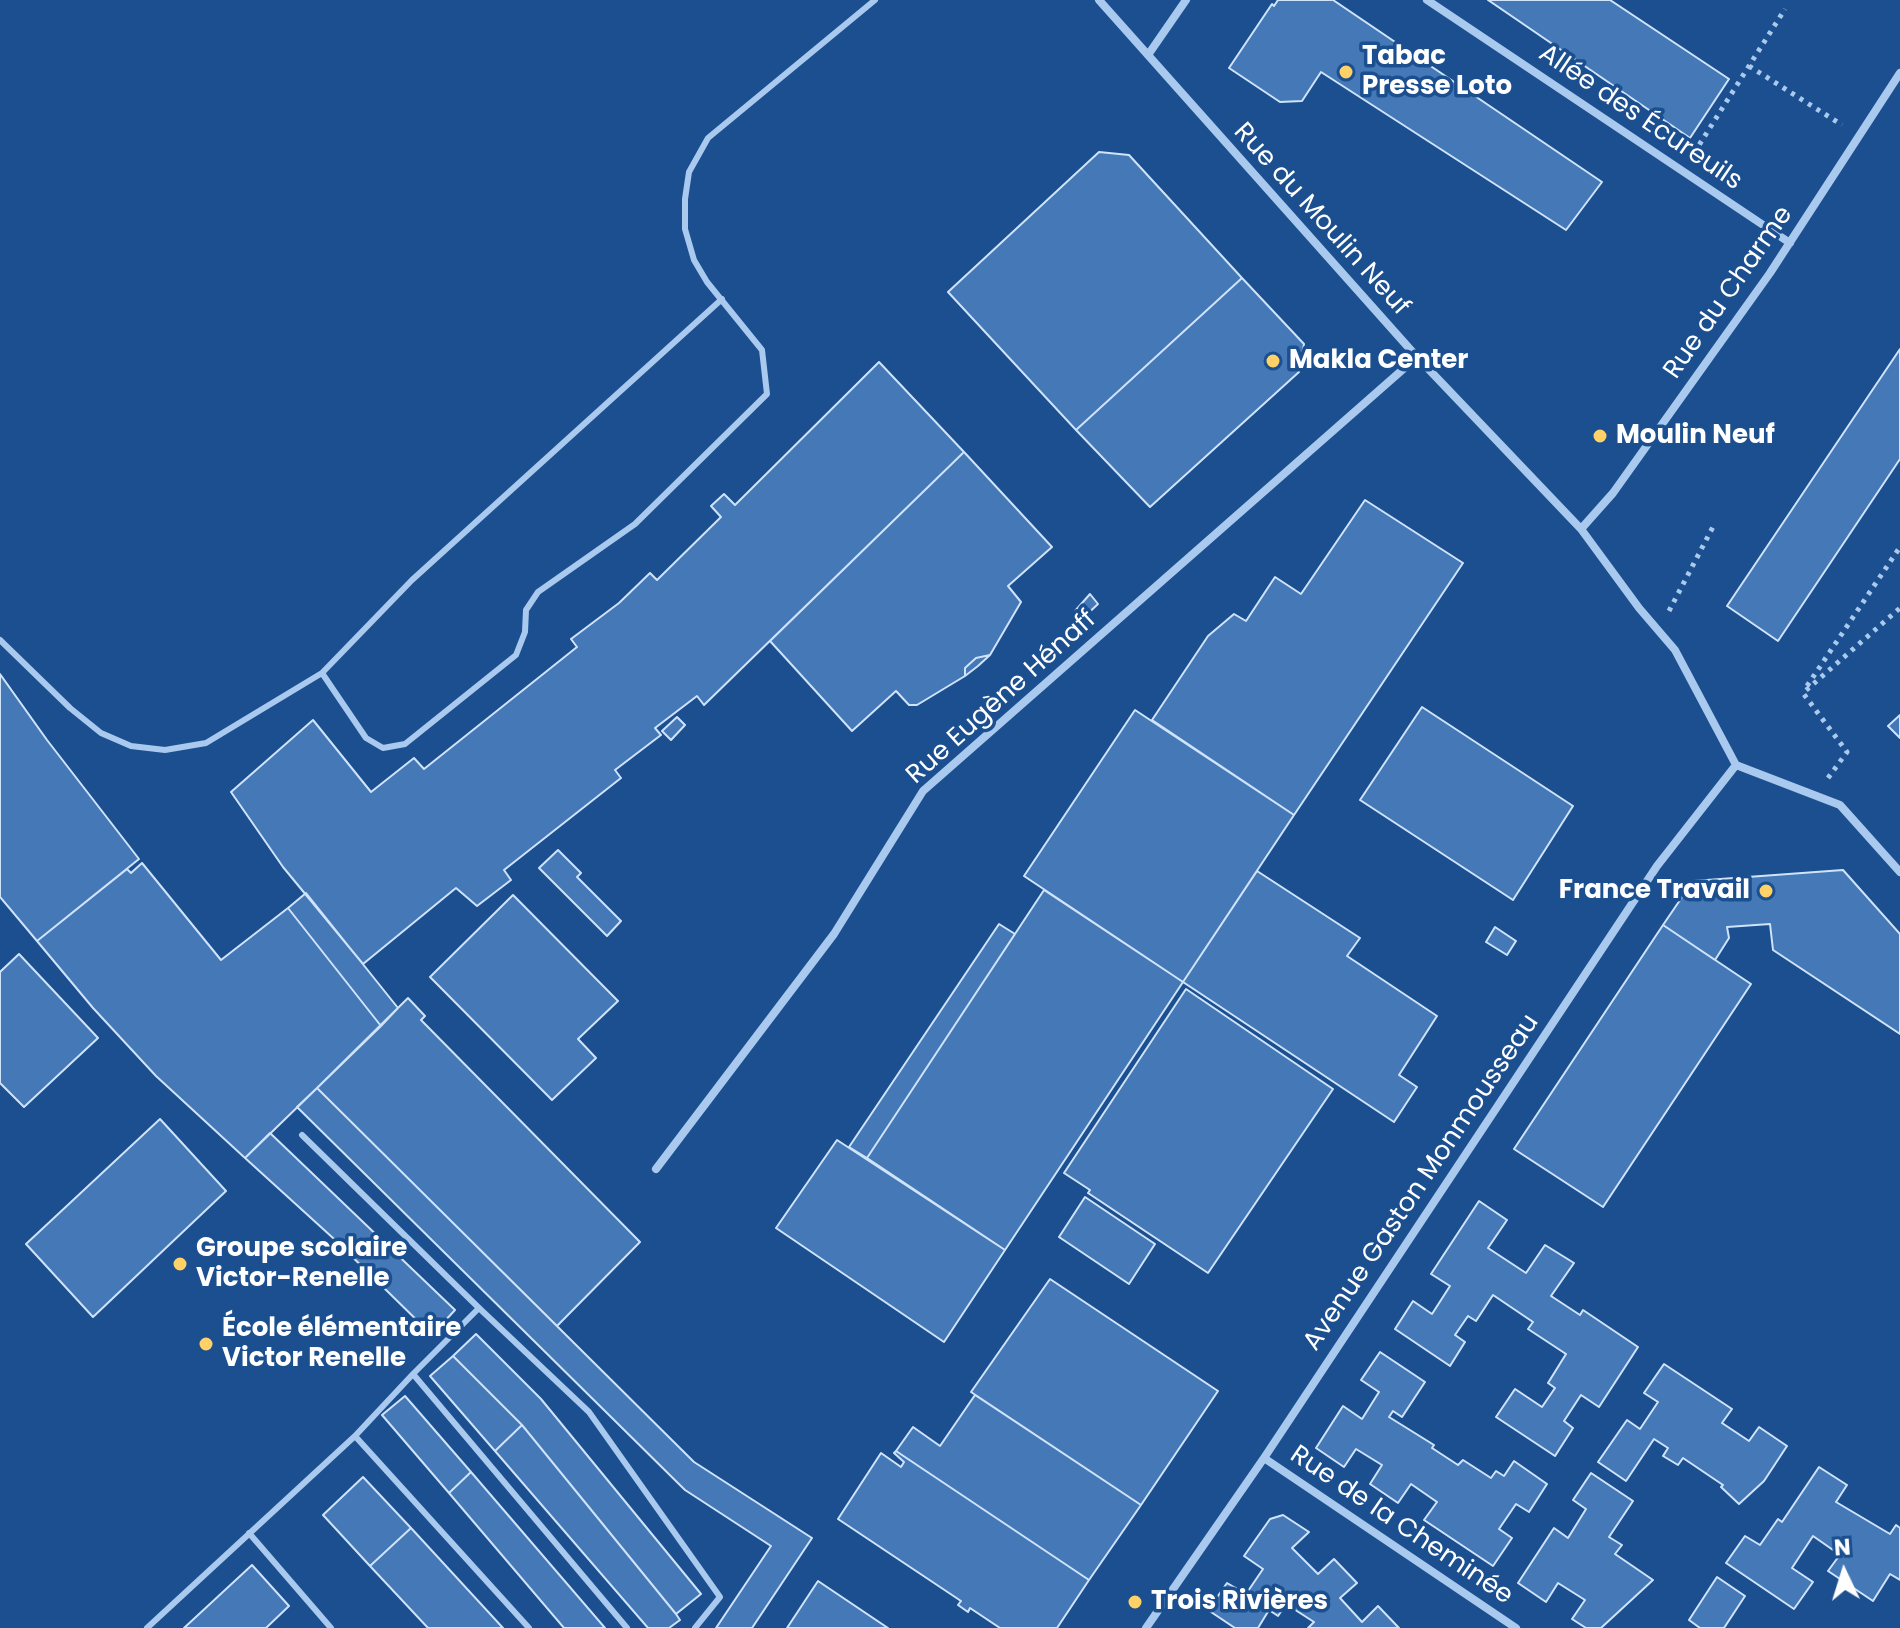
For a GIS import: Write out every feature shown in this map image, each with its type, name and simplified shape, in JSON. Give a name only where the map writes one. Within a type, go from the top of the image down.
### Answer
[{"type":"street","name":"Rue du Moulin Neuf","points":[[1099,0],[1417,357],[1581,529],[1675,650],[1736,765]]},
{"type":"street","points":[[1148,55],[1186,0]]},
{"type":"street","name":"Allée des Écureuils","points":[[1427,0],[1790,243]]},
{"type":"street","name":"Rue du Charme","points":[[1581,529],[1613,493],[1790,243],[1899,79]]},
{"type":"street","name":"Rue Eugène Hénaff","points":[[656,1169],[834,934],[923,791],[1417,357]]},
{"type":"street","points":[[1736,765],[1840,805],[1900,872]]},
{"type":"street","name":"Avenue Gaston Monmousseau","points":[[1146,1628],[1264,1458],[1657,866],[1736,765]]},
{"type":"street","name":"Rue de la Cheminée","points":[[1264,1458],[1516,1628]]},
{"type":"lane","points":[[322,673],[366,738],[383,748],[405,744],[516,655],[525,632],[526,610],[538,592],[635,524],[767,394],[762,350],[694,260],[685,229],[689,172],[708,138],[875,0]]},
{"type":"lane","points":[[0,640],[70,708],[101,733],[131,746],[165,750],[206,743],[322,673],[412,580],[722,299]]},
{"type":"lane","points":[[302,1135],[589,1412],[720,1597],[695,1628]]},
{"type":"lane","points":[[147,1628],[355,1436],[479,1308]]},
{"type":"lane","points":[[413,1374],[627,1628]]},
{"type":"lane","points":[[355,1436],[529,1628]]},
{"type":"lane","points":[[249,1533],[331,1628]]},
{"type":"path","points":[[1683,171],[1785,9]]},
{"type":"path","points":[[1749,66],[1860,136]]},
{"type":"path","points":[[1658,630],[1715,523]]},
{"type":"path","points":[[1803,693],[1900,547]]},
{"type":"path","points":[[1803,693],[1900,608]]},
{"type":"path","points":[[1803,693],[1847,752],[1815,795]]},
{"type":"building","points":[[1278,0],[1333,0],[1602,182],[1566,230],[1321,72],[1302,101],[1280,102],[1229,68],[1272,4],[1274,6]]},
{"type":"building","points":[[1488,0],[1610,0],[1729,79],[1690,138]]},
{"type":"building","points":[[1099,152],[1129,155],[1242,278],[1076,430],[948,292]]},
{"type":"building","points":[[1242,278],[1304,344],[1299,372],[1150,507],[1076,430]]},
{"type":"building","points":[[1900,349],[1900,459],[1778,641],[1727,606]]},
{"type":"building","points":[[879,362],[964,452],[704,705],[697,696],[655,728],[661,735],[615,770],[621,778],[504,870],[511,880],[477,906],[456,888],[363,964],[283,867],[231,792],[313,720],[371,792],[414,758],[424,769],[577,647],[571,639],[619,603],[650,573],[657,580],[721,517],[711,506],[724,494],[735,505]]},
{"type":"building","points":[[964,452],[1052,547],[1008,586],[1021,602],[990,655],[976,658],[965,668],[965,676],[917,705],[909,705],[896,691],[852,731],[770,641]]},
{"type":"building","points":[[1365,500],[1463,563],[1294,815],[1152,720],[1208,636],[1234,614],[1246,621],[1275,577],[1301,594]]},
{"type":"building","points":[[1090,594],[1098,604],[1082,619],[1075,611]]},
{"type":"building","points":[[990,655],[965,676],[965,668],[976,658]]},
{"type":"building","points":[[0,674],[139,859],[37,941],[0,897]]},
{"type":"building","points":[[1422,707],[1573,806],[1513,900],[1360,800]]},
{"type":"building","points":[[1135,710],[1294,815],[1183,982],[1024,876]]},
{"type":"building","points":[[1900,715],[1900,738],[1888,726]]},
{"type":"building","points":[[677,717],[685,725],[671,740],[662,731]]},
{"type":"building","points":[[558,850],[581,873],[577,877],[621,921],[607,936],[539,868]]},
{"type":"building","points":[[142,863],[221,960],[288,908],[381,1026],[245,1158],[156,1076],[37,941],[127,869],[131,873]]},
{"type":"building","points":[[1843,870],[1900,934],[1900,1034],[1773,950],[1770,924],[1727,927],[1729,938],[1715,960],[1663,925],[1693,881]]},
{"type":"building","points":[[1257,871],[1360,938],[1347,956],[1437,1016],[1399,1075],[1417,1087],[1394,1122],[1183,982]]},
{"type":"building","points":[[1044,890],[1183,982],[1005,1250],[867,1158]]},
{"type":"building","points":[[306,893],[398,1008],[381,1026],[288,908]]},
{"type":"building","points":[[513,895],[618,1001],[578,1039],[596,1058],[552,1100],[430,977]]},
{"type":"building","points":[[999,924],[1015,934],[867,1158],[849,1147]]},
{"type":"building","points":[[1663,925],[1751,984],[1603,1207],[1514,1149]]},
{"type":"building","points":[[1495,927],[1516,941],[1507,955],[1486,942]]},
{"type":"building","points":[[19,954],[98,1038],[24,1107],[0,1083],[0,972]]},
{"type":"building","points":[[1186,989],[1333,1089],[1208,1273],[1088,1193],[1090,1190],[1064,1173]]},
{"type":"building","points":[[408,998],[425,1016],[421,1020],[640,1242],[557,1326],[317,1088]]},
{"type":"building","points":[[317,1088],[694,1462],[812,1538],[752,1628],[716,1628],[771,1546],[685,1490],[297,1107]]},
{"type":"building","points":[[160,1119],[226,1191],[93,1317],[26,1244]]},
{"type":"building","points":[[270,1133],[455,1310],[432,1335],[245,1158]]},
{"type":"building","points":[[837,1140],[1005,1250],[944,1342],[776,1228]]},
{"type":"building","points":[[1085,1197],[1155,1244],[1129,1284],[1059,1237]]},
{"type":"building","points":[[1479,1201],[1507,1220],[1488,1248],[1526,1273],[1545,1245],[1574,1263],[1551,1296],[1580,1315],[1583,1310],[1638,1347],[1599,1407],[1581,1395],[1564,1421],[1573,1428],[1555,1456],[1496,1417],[1515,1389],[1542,1407],[1555,1388],[1548,1383],[1566,1354],[1528,1329],[1533,1322],[1493,1295],[1476,1321],[1468,1316],[1455,1335],[1465,1342],[1450,1366],[1395,1329],[1413,1301],[1432,1314],[1450,1286],[1431,1274]]},
{"type":"building","points":[[1050,1279],[1218,1391],[1141,1505],[971,1392]]},
{"type":"building","points":[[476,1334],[541,1399],[701,1594],[676,1614],[522,1425],[453,1356]]},
{"type":"building","points":[[1380,1352],[1425,1382],[1402,1417],[1393,1411],[1389,1417],[1434,1445],[1432,1448],[1458,1465],[1463,1460],[1491,1478],[1496,1471],[1504,1476],[1514,1461],[1547,1484],[1529,1512],[1516,1504],[1499,1529],[1512,1538],[1493,1566],[1424,1520],[1437,1502],[1411,1484],[1398,1503],[1370,1484],[1382,1465],[1356,1449],[1344,1467],[1316,1448],[1343,1406],[1362,1419],[1379,1392],[1361,1380]]},
{"type":"building","points":[[453,1356],[522,1425],[495,1451],[430,1376]]},
{"type":"building","points":[[1664,1364],[1732,1409],[1722,1423],[1749,1441],[1759,1427],[1787,1446],[1764,1481],[1739,1504],[1721,1487],[1723,1485],[1683,1458],[1678,1465],[1663,1456],[1668,1448],[1654,1439],[1626,1481],[1598,1462],[1627,1420],[1640,1429],[1658,1402],[1644,1393]]},
{"type":"building","points":[[975,1395],[1141,1505],[1089,1580],[896,1451],[913,1427],[940,1446]]},
{"type":"building","points":[[405,1396],[471,1472],[449,1493],[382,1415]]},
{"type":"building","points":[[522,1425],[680,1620],[669,1628],[648,1628],[495,1451]]},
{"type":"building","points":[[896,1451],[1089,1580],[1057,1628],[1000,1628],[970,1608],[968,1612],[958,1605],[961,1601],[838,1519],[881,1453],[901,1467],[904,1462],[894,1453]]},
{"type":"building","points":[[1819,1467],[1847,1485],[1836,1502],[1890,1534],[1896,1525],[1900,1528],[1900,1580],[1890,1574],[1873,1601],[1828,1571],[1847,1545],[1839,1540],[1833,1550],[1813,1536],[1792,1568],[1813,1582],[1794,1609],[1726,1563],[1745,1536],[1760,1545],[1778,1519],[1782,1522]]},
{"type":"building","points":[[471,1472],[605,1628],[564,1628],[449,1493]]},
{"type":"building","points":[[1591,1473],[1633,1501],[1609,1537],[1622,1545],[1615,1554],[1653,1580],[1601,1628],[1586,1628],[1572,1619],[1585,1600],[1558,1583],[1546,1602],[1518,1583],[1554,1528],[1568,1538],[1586,1509],[1573,1500]]},
{"type":"building","points":[[363,1477],[411,1528],[370,1566],[323,1515]]},
{"type":"building","points":[[1283,1515],[1309,1532],[1292,1548],[1318,1574],[1334,1559],[1357,1583],[1340,1598],[1362,1622],[1378,1606],[1399,1628],[1308,1628],[1314,1622],[1286,1604],[1278,1616],[1269,1610],[1258,1628],[1235,1628],[1208,1610],[1227,1583],[1246,1594],[1263,1569],[1244,1556],[1270,1519]]},
{"type":"building","points":[[411,1528],[503,1628],[428,1628],[370,1566]]},
{"type":"building","points":[[252,1565],[289,1606],[266,1628],[184,1628]]},
{"type":"building","points":[[1717,1577],[1745,1596],[1724,1628],[1700,1628],[1689,1620]]},
{"type":"building","points":[[818,1581],[888,1628],[787,1628]]},
{"type":"place","name":"Tabac Presse Loto","points":[[1346,72]]},
{"type":"place","name":"Makla Center","points":[[1273,361]]},
{"type":"place","name":"Moulin Neuf","points":[[1600,436]]},
{"type":"place","name":"France Travail","points":[[1766,891]]},
{"type":"place","name":"Groupe scolaire Victor-Renelle","points":[[180,1264]]},
{"type":"place","name":"École élémentaire Victor Renelle","points":[[206,1344]]},
{"type":"place","name":"Trois Rivières","points":[[1135,1602]]}]
